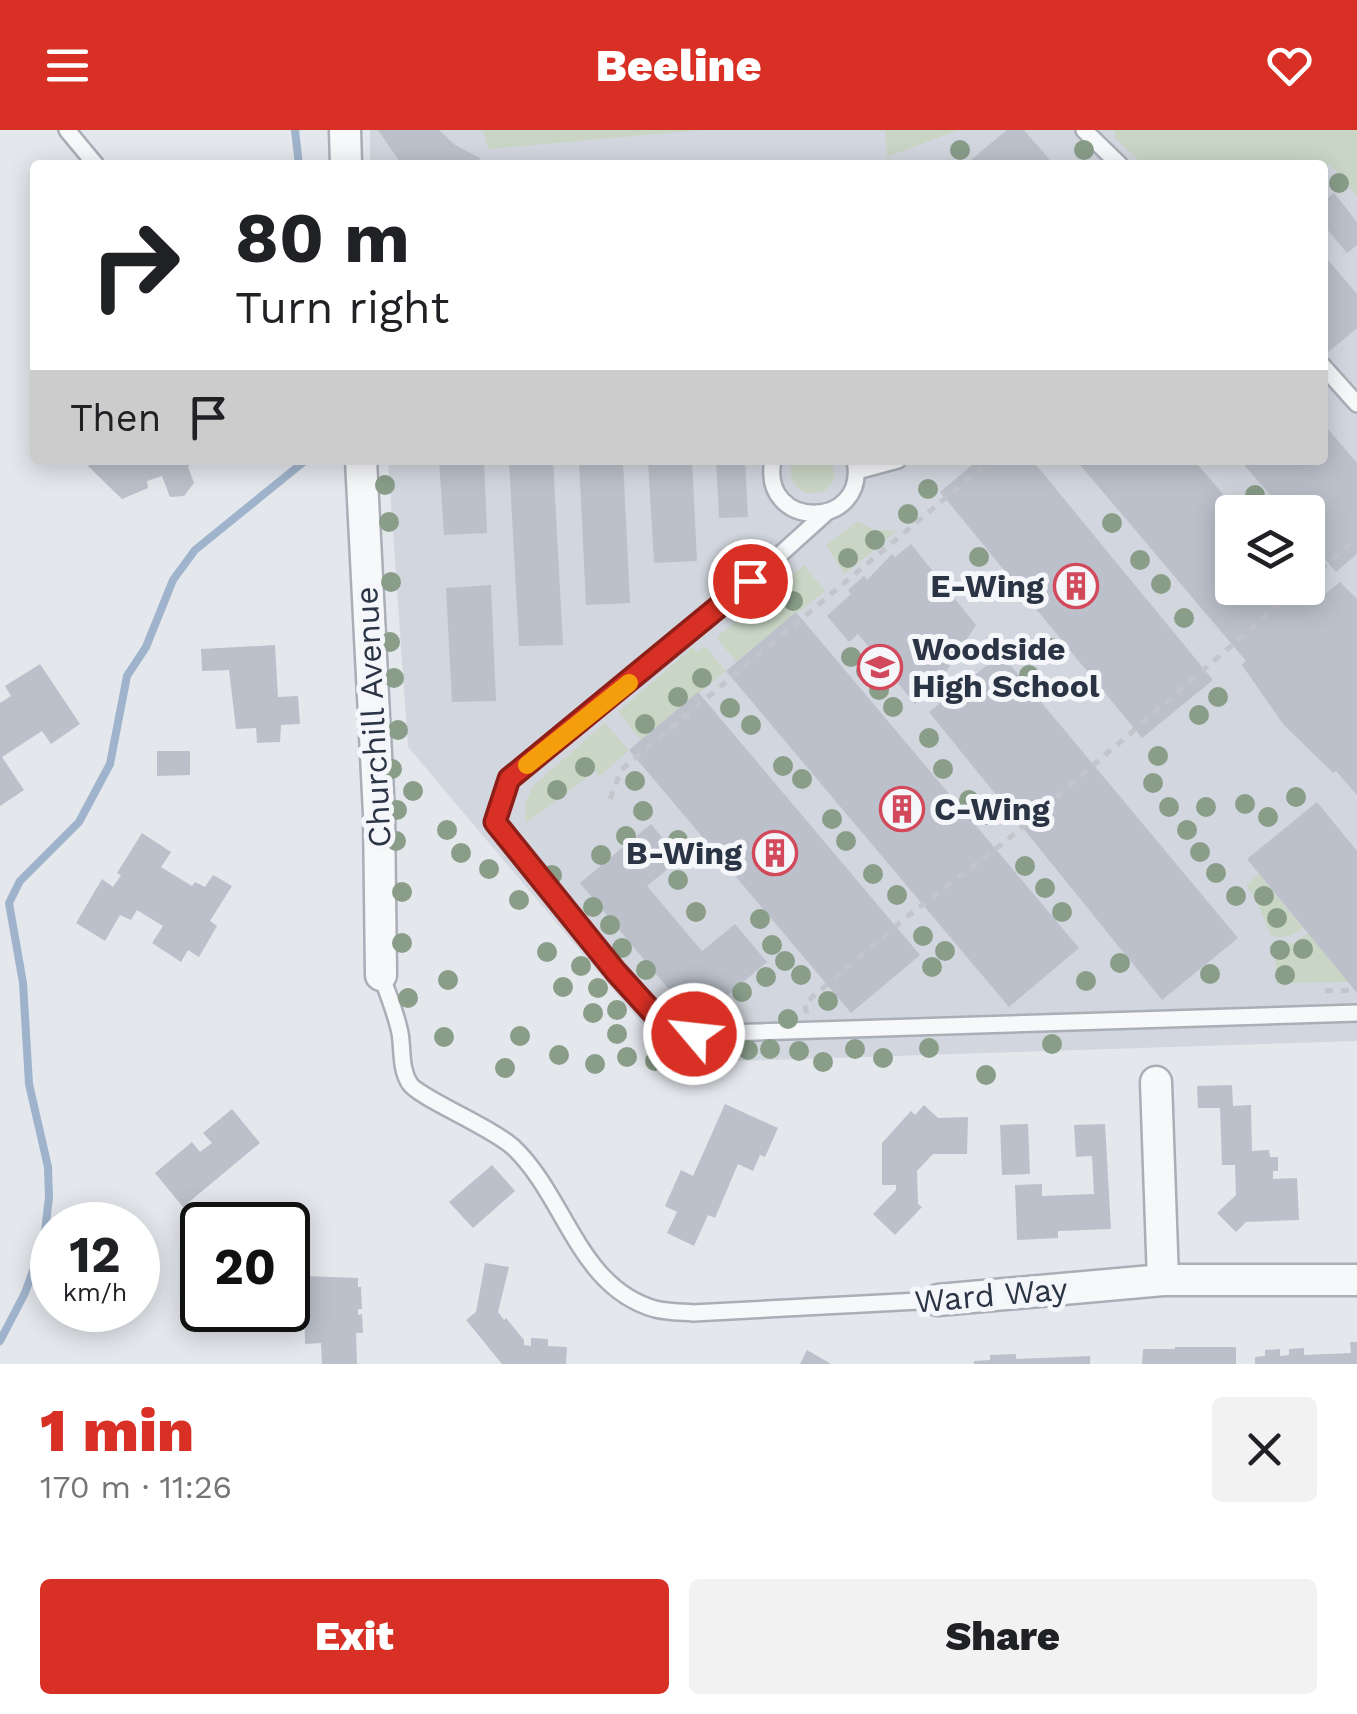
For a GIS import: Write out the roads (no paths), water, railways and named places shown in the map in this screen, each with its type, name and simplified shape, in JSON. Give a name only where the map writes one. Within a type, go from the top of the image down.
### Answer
[{"type":"street","name":"Churchill Avenue","points":[[360,465],[379,814],[380,975]]},
{"type":"street","points":[[1156,1082],[1163,1280]]},
{"type":"street","name":"Ward Way","points":[[938,1300],[1163,1280],[1357,1280]]},
{"type":"lane","points":[[67,130],[92,160]]},
{"type":"lane","points":[[1084,130],[1115,160]]},
{"type":"lane","points":[[1328,372],[1357,404]]},
{"type":"lane","points":[[772,465],[771,479],[786,504],[812,515],[826,513]]},
{"type":"lane","points":[[856,466],[848,498],[826,513],[724,605],[509,779],[495,822],[664,1025],[694,1034],[1357,1013]]},
{"type":"lane","name":"Ward Way","points":[[380,975],[398,1024],[404,1074],[413,1089],[483,1125],[512,1146],[538,1175],[576,1242],[604,1279],[628,1298],[658,1310],[693,1312],[938,1300]]},
{"type":"waterway","points":[[295,130],[298,160]]},
{"type":"waterway","points":[[0,1341],[25,1293],[44,1240],[49,1197],[48,1167],[29,1084],[23,983],[9,903],[20,881],[79,822],[110,764],[127,676],[146,647],[173,580],[195,550],[300,465]]},
{"type":"place","name":"E-Wing","points":[[1076,586]]},
{"type":"place","name":"Woodside High School","points":[[880,667]]},
{"type":"place","name":"C-Wing","points":[[902,809]]},
{"type":"place","name":"B-Wing","points":[[775,853]]}]
